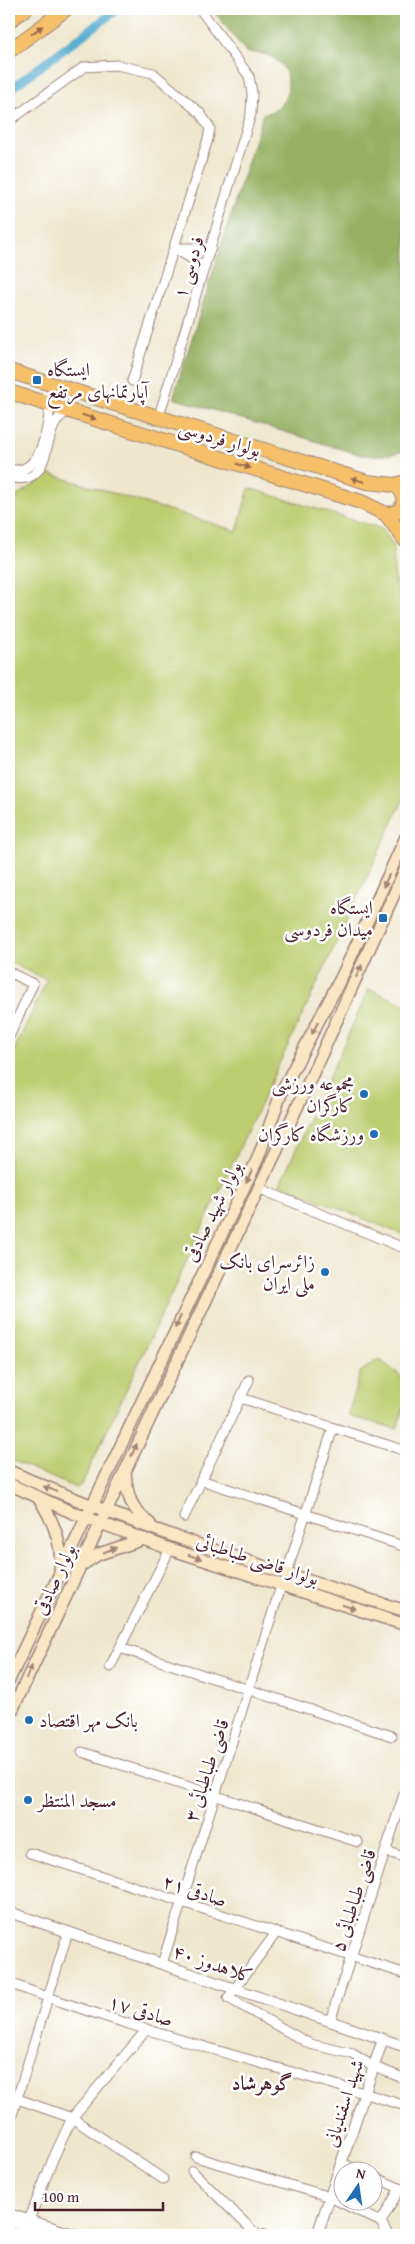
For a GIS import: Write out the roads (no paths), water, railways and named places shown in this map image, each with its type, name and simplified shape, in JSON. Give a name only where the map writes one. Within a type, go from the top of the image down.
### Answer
[{"type":"main road","points":[[9,21],[25,9]]},
{"type":"main road","points":[[9,51],[66,9]]},
{"type":"main road","name":"بولوار فردوسی","points":[[9,371],[158,419],[367,482],[401,484]]},
{"type":"main road","name":"بولوار فردوسی","points":[[9,392],[361,502],[386,514],[406,541]]},
{"type":"main road","points":[[386,514],[394,514],[404,504],[401,484]]},
{"type":"main road","name":"بولوار شهید صادقی","points":[[60,1573],[258,1158],[282,1091],[343,974],[406,837]]},
{"type":"main road","name":"بولوار شهید صادقی","points":[[105,1510],[258,1188],[406,868]]},
{"type":"main road","points":[[282,1091],[300,1098]]},
{"type":"main road","points":[[124,1470],[126,1488],[136,1513],[159,1531]]},
{"type":"main road","name":"بولوار قاضی طباطبائی","points":[[9,1471],[159,1531],[286,1575],[406,1611]]},
{"type":"main road","name":"بولوار قاضی طباطبائی","points":[[9,1484],[86,1517],[170,1549],[406,1625]]},
{"type":"main road","points":[[38,1496],[48,1512],[60,1544],[60,1573]]},
{"type":"main road","name":"بولوار صادقی","points":[[9,1717],[105,1510]]},
{"type":"main road","points":[[79,1567],[99,1554],[144,1539]]},
{"type":"main road","name":"بولوار صادقی","points":[[9,1680],[60,1573]]},
{"type":"street","name":"فردوسی ۱","points":[[158,419],[248,123],[252,101],[248,76],[200,9]]},
{"type":"street","points":[[9,122],[84,67],[100,65],[136,68],[153,73],[200,113],[210,128],[132,381]]},
{"type":"street","points":[[174,248],[211,248]]},
{"type":"street","points":[[174,248],[205,267]]},
{"type":"street","points":[[9,469],[16,471],[26,469],[37,458],[49,420],[50,404]]},
{"type":"street","points":[[9,477],[16,479],[28,477],[38,470],[44,461],[56,422],[68,410]]},
{"type":"street","points":[[9,972],[34,984],[9,1037]]},
{"type":"street","points":[[258,1188],[406,1249]]},
{"type":"street","points":[[184,1518],[249,1380]]},
{"type":"street","points":[[241,1398],[406,1450]]},
{"type":"street","points":[[286,1575],[333,1428]]},
{"type":"street","points":[[201,1480],[406,1547]]},
{"type":"street","points":[[110,1667],[170,1549]]},
{"type":"street","name":"قاضی طباطبائی ۳","points":[[162,1964],[281,1586]]},
{"type":"street","points":[[120,1648],[392,1736]]},
{"type":"street","points":[[82,1752],[358,1842]]},
{"type":"street","name":"قاضی طباطبائی ۵","points":[[330,2021],[406,1788]]},
{"type":"street","points":[[386,1851],[406,1858]]},
{"type":"street","name":"صادقی ۲۱","points":[[30,1854],[406,1974]]},
{"type":"street","name":"کلاهدوز ۴۰","points":[[9,1912],[406,2047]]},
{"type":"street","points":[[9,2125],[12,2098],[48,1998],[68,1932]]},
{"type":"street","points":[[276,1933],[228,1998],[310,2044],[353,2054],[374,2067],[406,2080]]},
{"type":"street","name":"صادقی ۱۷","points":[[9,1983],[48,1998],[147,2029],[406,2106]]},
{"type":"street","points":[[29,2220],[52,2159],[72,2118],[147,2029]]},
{"type":"street","name":"شهید اسفندیانی","points":[[342,2162],[383,2039]]},
{"type":"street","points":[[12,2098],[72,2118],[163,2179]]},
{"type":"street","points":[[196,2157],[330,2197],[381,2222],[386,2235]]},
{"type":"street","points":[[192,2171],[254,2232],[265,2235]]},
{"type":"street","points":[[381,2222],[403,2189],[382,2180]]},
{"type":"street","name":"شهید اسفندیانی","points":[[317,2235],[332,2191]]},
{"type":"street","points":[[9,2214],[76,2235]]},
{"type":"street","points":[[9,2222],[50,2235]]},
{"type":"waterway","points":[[9,90],[118,9]]},
{"type":"place","name":"ایستگاه آپارتمانهای مرتفع","points":[[37,380]]},
{"type":"place","name":"ایستگاه میدان فردوسی","points":[[383,918]]},
{"type":"place","name":"مجموعه ورزشی کارگران","points":[[364,1094]]},
{"type":"place","name":"ورزشگاه کارگران","points":[[374,1134]]},
{"type":"place","name":"زائرسرای بانک ملی ایران","points":[[325,1272]]},
{"type":"place","name":"بانک مهر اقتصاد","points":[[29,1720]]},
{"type":"place","name":"مسجد المنتظر","points":[[28,1800]]},
{"type":"district","name":"گوهرشاد","points":[[262,2082]]}]
